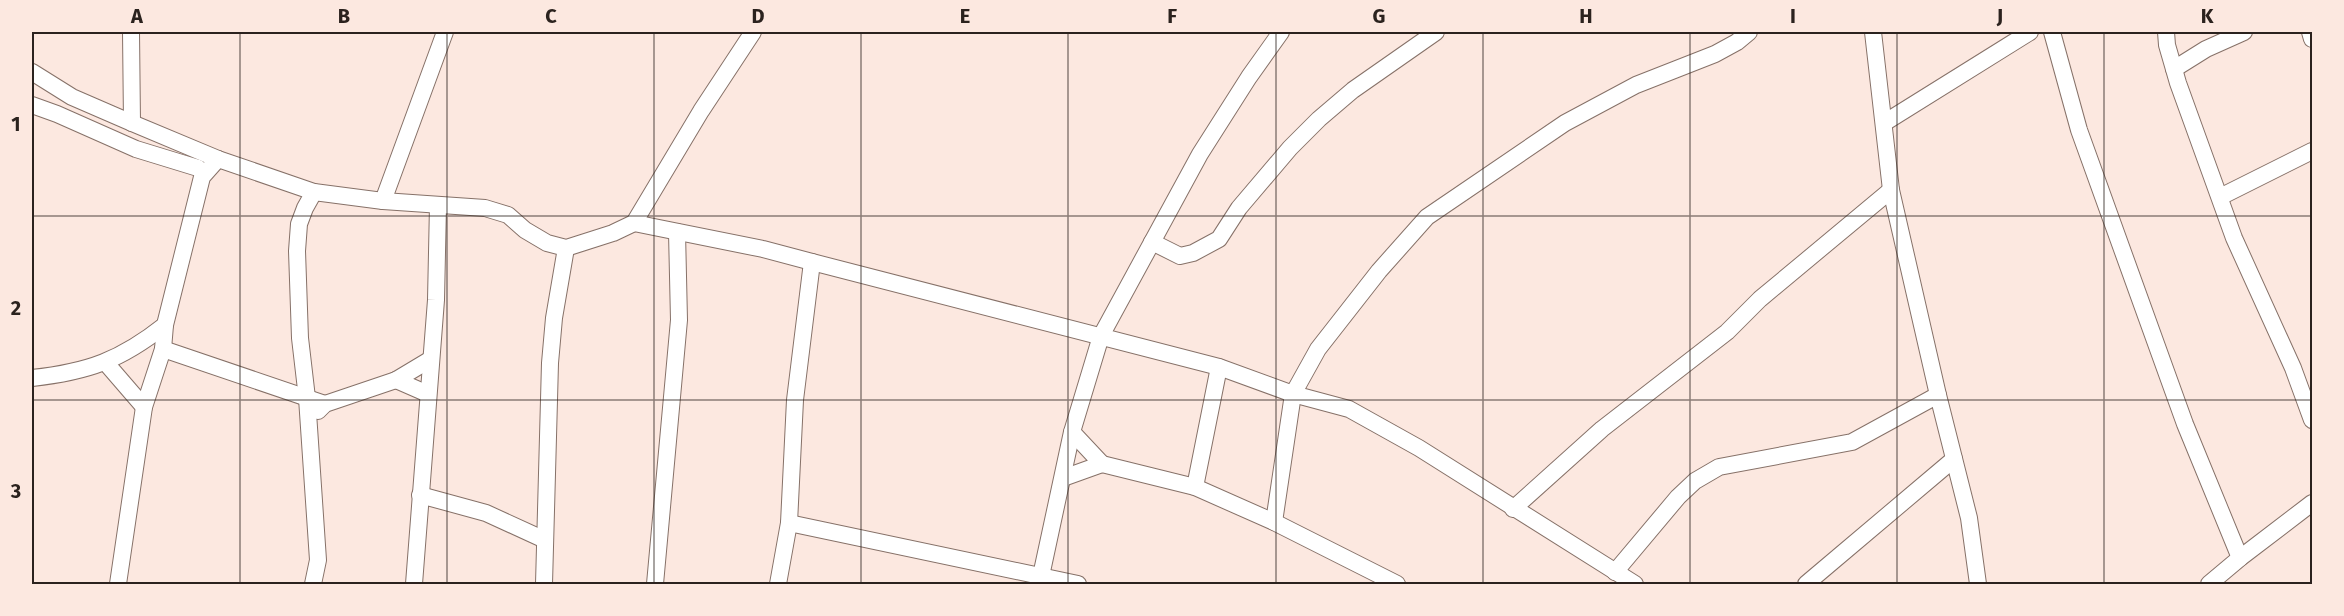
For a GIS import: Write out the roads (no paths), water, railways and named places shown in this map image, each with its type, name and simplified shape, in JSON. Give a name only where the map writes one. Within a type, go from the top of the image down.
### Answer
[{"type":"street","points":[[131,32],[132,123]]},
{"type":"street","points":[[383,201],[445,32]]},
{"type":"street","points":[[634,223],[701,111],[753,32]]},
{"type":"street","points":[[1041,576],[1072,432],[1101,336],[1200,154],[1281,32]]},
{"type":"street","points":[[1152,242],[1180,256],[1193,253],[1219,238],[1239,208],[1290,148],[1319,119],[1353,90],[1436,32]]},
{"type":"street","points":[[1274,522],[1293,394],[1318,349],[1379,271],[1427,217],[1565,123],[1636,85],[1715,54],[1737,42],[1749,32]]},
{"type":"street","points":[[1873,32],[1891,190],[1969,518],[1978,585]]},
{"type":"street","points":[[1884,123],[2030,32]]},
{"type":"street","points":[[2052,32],[2079,130],[2185,424],[2240,558]]},
{"type":"street","points":[[2166,32],[2174,69],[2234,238],[2293,368],[2313,420]]},
{"type":"street","points":[[2174,69],[2206,49],[2244,32]]},
{"type":"street","points":[[2310,32],[2313,39]]},
{"type":"street","points":[[32,72],[72,97],[132,123],[218,159],[315,192],[383,201],[485,208],[507,215],[525,230],[547,243],[566,248],[634,223],[763,249],[1219,367],[1293,394],[1349,409],[1419,448],[1635,585]]},
{"type":"street","points":[[32,105],[136,149],[200,172]]},
{"type":"street","points":[[117,585],[144,407],[163,349],[165,325],[200,172],[190,146]]},
{"type":"street","points":[[2220,197],[2313,152]]},
{"type":"street","points":[[200,172],[218,159]]},
{"type":"street","points":[[1514,508],[1602,429],[1727,332],[1760,299],[1891,190]]},
{"type":"street","points":[[313,585],[318,561],[307,398],[300,338],[297,251],[299,224],[315,192]]},
{"type":"street","points":[[414,585],[436,300],[438,205]]},
{"type":"street","points":[[655,585],[679,320],[677,232]]},
{"type":"street","points":[[544,585],[550,363],[566,248]]},
{"type":"street","points":[[778,585],[789,523],[795,400],[812,262]]},
{"type":"street","points":[[32,378],[106,363],[142,343],[165,325]]},
{"type":"street","points":[[163,349],[326,404]]},
{"type":"street","points":[[308,421],[326,404],[396,380],[431,359]]},
{"type":"street","points":[[106,363],[144,407]]},
{"type":"street","points":[[1194,487],[1219,367]]},
{"type":"street","points":[[396,380],[428,394]]},
{"type":"street","points":[[1615,572],[1678,497],[1695,481],[1719,467],[1852,442],[1938,394]]},
{"type":"street","points":[[1072,432],[1102,464],[1194,487],[1274,522],[1394,584]]},
{"type":"street","points":[[1806,585],[1954,459]]},
{"type":"street","points":[[1063,478],[1102,464]]},
{"type":"street","points":[[420,495],[486,513],[545,540]]},
{"type":"street","points":[[2209,585],[2240,558],[2313,503]]},
{"type":"street","points":[[789,523],[1078,585]]}]
